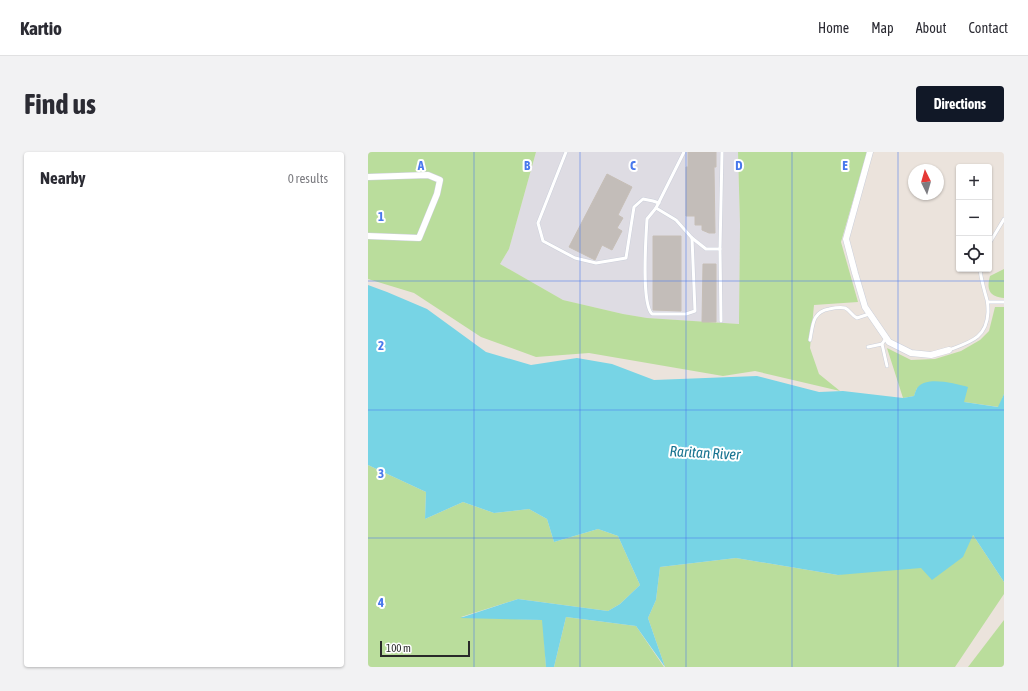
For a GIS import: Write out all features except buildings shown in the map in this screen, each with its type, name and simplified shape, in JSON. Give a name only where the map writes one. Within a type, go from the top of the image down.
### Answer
[{"type":"street","points":[[870,152],[846,239],[865,307],[889,342],[911,353],[931,355],[949,350]]},
{"type":"street","points":[[368,177],[428,175],[440,180],[437,194],[419,238],[368,236]]},
{"type":"lane","points":[[566,152],[538,223],[543,241],[575,258],[596,263],[626,258],[634,206],[643,199],[659,203]]},
{"type":"lane","points":[[684,152],[659,203],[647,219],[646,286],[649,311],[652,314],[686,314],[695,311],[692,238]]},
{"type":"lane","points":[[721,321],[720,249],[722,152]]},
{"type":"lane","points":[[656,208],[676,220],[692,238],[706,249],[720,249]]},
{"type":"lane","points":[[992,239],[1004,219]]},
{"type":"lane","points":[[949,350],[971,342],[985,329],[988,302],[981,283],[980,272]]},
{"type":"lane","points":[[988,302],[1004,302]]},
{"type":"lane","points":[[810,340],[816,315],[822,310],[840,307],[848,310],[854,317],[857,318],[870,314]]},
{"type":"lane","points":[[868,347],[882,344],[886,338]]},
{"type":"lane","points":[[882,344],[887,366]]},
{"type":"shaded area","points":[[536,152],[738,152],[740,225],[739,324],[647,318],[563,300],[500,264],[509,249]]},
{"type":"green space","points":[[368,152],[536,152],[509,249],[500,264],[563,300],[647,318],[739,324],[740,225],[738,152],[867,152],[841,242],[858,302],[814,305],[810,348],[819,374],[840,391],[755,371],[723,376],[589,353],[536,357],[481,337],[414,293],[368,279]]},
{"type":"green space","points":[[1004,269],[1004,298],[995,296],[990,292],[989,281],[990,276]]},
{"type":"green space","points":[[995,307],[1004,307],[1004,394],[999,407],[964,402],[917,388],[914,396],[903,398],[887,348],[911,360],[935,359],[961,351],[980,340],[989,331]]},
{"type":"green space","points":[[368,465],[426,492],[425,519],[463,502],[494,513],[529,509],[547,519],[554,542],[598,529],[618,536],[640,585],[620,604],[608,611],[518,599],[461,617],[543,620],[546,667],[368,667]]},
{"type":"green space","points":[[973,535],[1004,582],[1004,594],[955,667],[665,667],[648,618],[656,600],[660,567],[736,558],[838,575]]},
{"type":"green space","points":[[566,617],[636,626],[664,667],[554,667]]},
{"type":"green space","points":[[1004,620],[1004,667],[968,667]]},
{"type":"water","name":"Raritan River","points":[[368,285],[427,309],[486,352],[531,365],[577,358],[612,364],[654,380],[757,376],[819,392],[843,391],[903,398],[914,396],[917,388],[922,384],[935,381],[968,387],[964,402],[998,407],[1004,394],[1004,582],[973,535],[963,557],[932,580],[921,568],[838,575],[736,558],[660,567],[656,600],[648,618],[665,667],[636,626],[566,617],[554,667],[546,667],[542,620],[460,618],[518,599],[608,611],[620,604],[640,585],[618,536],[598,529],[554,542],[547,519],[529,509],[494,513],[463,502],[425,519],[426,492],[368,465]]}]
